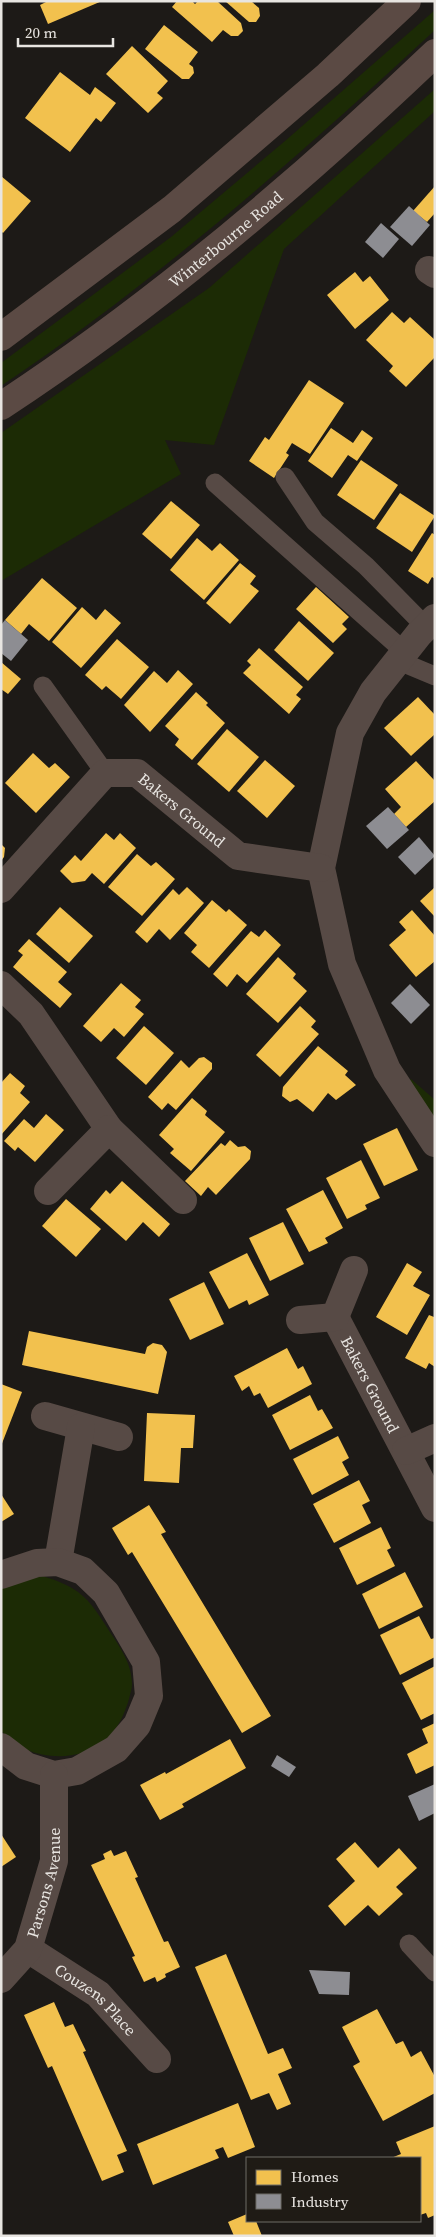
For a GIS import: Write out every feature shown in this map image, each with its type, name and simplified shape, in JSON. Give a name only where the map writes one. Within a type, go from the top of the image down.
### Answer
[{"type":"main road","points":[[1,337],[172,209],[328,75],[407,1]]},
{"type":"main road","name":"Winterbourne Road","points":[[1,406],[63,366],[208,254],[366,119],[435,53]]},
{"type":"street","points":[[430,622],[373,692],[350,733],[321,868],[342,964],[386,1070],[435,1143]]},
{"type":"street","points":[[1,889],[105,773]]},
{"type":"street","name":"Bakers Ground","points":[[105,773],[137,773],[238,856],[321,868]]},
{"type":"street","points":[[1,985],[31,1014],[109,1129],[183,1200]]},
{"type":"street","points":[[48,1191],[109,1129]]},
{"type":"street","name":"Bakers Ground","points":[[354,1270],[335,1317],[435,1508]]},
{"type":"street","name":"Bakers Ground","points":[[300,1320],[335,1317]]},
{"type":"street","points":[[45,1416],[119,1437]]},
{"type":"street","points":[[58,1562],[81,1427]]},
{"type":"street","name":"Bakers Ground","points":[[406,1451],[435,1438]]},
{"type":"street","points":[[1,1575],[37,1563],[58,1562],[83,1571],[106,1593],[146,1662],[149,1696],[137,1725],[116,1749],[77,1771],[54,1776],[26,1766],[1,1747]]},
{"type":"street","name":"Parsons Avenue","points":[[1,1979],[28,1949],[54,1861],[54,1776]]},
{"type":"street","name":"Couzens Place","points":[[28,1949],[98,1994],[157,2059]]},
{"type":"lane","points":[[284,478],[315,522],[430,622]]},
{"type":"lane","points":[[214,483],[403,657],[435,676]]},
{"type":"lane","points":[[43,686],[105,773]]},
{"type":"lane","points":[[409,1944],[435,1972]]},
{"type":"green space","points":[[435,10],[435,30],[331,125],[225,217],[115,304],[1,386],[1,363],[171,237],[285,141]]},
{"type":"green space","points":[[435,89],[435,111],[284,249],[214,445],[165,440],[181,474],[1,581],[1,433],[209,288]]},
{"type":"green space","points":[[411,1079],[435,1100],[435,1118],[409,1081]]},
{"type":"green space","points":[[42,1576],[65,1584],[88,1601],[120,1648],[130,1669],[131,1676],[132,1688],[127,1704],[121,1720],[111,1735],[96,1747],[82,1753],[67,1756],[52,1756],[23,1748],[1,1730],[1,1586]]},
{"type":"building: Homes","points":[[48,1],[102,1],[48,24],[40,5]]},
{"type":"building: Homes","points":[[177,1],[192,1],[195,4],[198,1],[217,1],[241,23],[243,31],[238,36],[231,36],[223,30],[212,42],[172,7]]},
{"type":"building: Homes","points":[[225,1],[251,1],[259,8],[260,16],[256,22],[249,22]]},
{"type":"building: Homes","points":[[164,25],[198,52],[189,64],[193,67],[194,73],[189,79],[182,79],[145,49]]},
{"type":"building: Homes","points":[[132,46],[168,81],[157,93],[163,98],[148,113],[106,74]]},
{"type":"building: Homes","points":[[60,72],[90,95],[95,87],[116,103],[101,122],[96,118],[70,152],[25,118]]},
{"type":"building: Homes","points":[[1,176],[31,201],[3,233],[1,231]]},
{"type":"building: Homes","points":[[435,186],[435,213],[427,222],[413,211]]},
{"type":"building: Homes","points":[[355,272],[363,282],[370,276],[389,300],[355,329],[327,295]]},
{"type":"building: Homes","points":[[392,312],[404,323],[410,317],[435,340],[435,357],[406,387],[389,371],[393,366],[366,340]]},
{"type":"building: Homes","points":[[309,380],[344,403],[310,454],[292,443],[286,453],[289,455],[274,478],[249,461],[265,437],[269,440]]},
{"type":"building: Homes","points":[[331,428],[353,443],[362,430],[373,438],[357,461],[348,455],[332,478],[308,461]]},
{"type":"building: Homes","points":[[361,460],[398,485],[374,520],[337,495]]},
{"type":"building: Homes","points":[[400,493],[435,516],[412,552],[376,528]]},
{"type":"building: Homes","points":[[171,501],[200,525],[171,559],[142,534]]},
{"type":"building: Homes","points":[[432,533],[435,535],[435,579],[432,577],[428,584],[408,571]]},
{"type":"building: Homes","points":[[197,538],[212,551],[220,543],[239,560],[204,600],[170,570]]},
{"type":"building: Homes","points":[[240,563],[256,576],[250,584],[259,591],[230,624],[206,603]]},
{"type":"building: Homes","points":[[42,578],[77,608],[49,641],[29,624],[21,634],[5,620]]},
{"type":"building: Homes","points":[[316,587],[349,617],[342,624],[347,629],[333,643],[296,609]]},
{"type":"building: Homes","points":[[82,607],[96,620],[105,609],[121,623],[81,668],[52,642]]},
{"type":"building: Homes","points":[[299,621],[334,653],[308,681],[274,650]]},
{"type":"building: Homes","points":[[117,639],[149,667],[121,699],[106,686],[102,690],[85,675]]},
{"type":"building: Homes","points":[[259,648],[303,687],[296,695],[301,699],[289,714],[243,673],[251,665],[247,661]]},
{"type":"building: Homes","points":[[1,662],[21,679],[8,694],[1,689]]},
{"type":"building: Homes","points":[[178,670],[193,684],[150,732],[124,705],[154,671],[167,683]]},
{"type":"building: Homes","points":[[196,692],[208,703],[206,705],[225,723],[192,760],[175,745],[179,739],[165,726]]},
{"type":"building: Homes","points":[[418,697],[435,715],[435,734],[411,756],[384,728]]},
{"type":"building: Homes","points":[[227,729],[259,757],[229,792],[197,764]]},
{"type":"building: Homes","points":[[33,753],[49,768],[55,763],[70,777],[36,813],[5,783]]},
{"type":"building: Homes","points":[[265,760],[295,786],[267,818],[237,791]]},
{"type":"building: Homes","points":[[416,761],[435,781],[435,801],[406,827],[394,814],[401,807],[385,789]]},
{"type":"building: Homes","points":[[106,833],[114,840],[120,833],[136,848],[104,884],[92,873],[85,881],[72,883],[60,871],[75,855],[81,861]]},
{"type":"building: Homes","points":[[1,844],[5,848],[4,857],[1,861]]},
{"type":"building: Homes","points":[[137,854],[151,866],[156,862],[175,879],[142,916],[108,887]]},
{"type":"building: Homes","points":[[187,887],[204,903],[170,940],[159,929],[147,943],[135,932],[173,889],[179,895]]},
{"type":"building: Homes","points":[[435,887],[435,917],[420,901]]},
{"type":"building: Homes","points":[[212,900],[226,912],[229,909],[247,925],[209,968],[191,952],[197,945],[184,933]]},
{"type":"building: Homes","points":[[60,907],[93,936],[69,963],[36,934]]},
{"type":"building: Homes","points":[[412,910],[435,936],[435,961],[416,977],[389,945],[406,930],[399,922]]},
{"type":"building: Homes","points":[[265,930],[281,945],[247,983],[237,974],[227,987],[213,974],[251,931],[259,937]]},
{"type":"building: Homes","points":[[29,939],[67,972],[58,982],[72,994],[60,1008],[13,967],[23,955],[18,951]]},
{"type":"building: Homes","points":[[278,957],[296,974],[293,978],[307,991],[278,1023],[246,994]]},
{"type":"building: Homes","points":[[121,983],[141,1000],[135,1007],[144,1014],[124,1037],[114,1028],[101,1042],[83,1026]]},
{"type":"building: Homes","points":[[300,1006],[316,1021],[311,1027],[319,1034],[280,1077],[256,1055]]},
{"type":"building: Homes","points":[[144,1026],[174,1053],[146,1085],[116,1058]]},
{"type":"building: Homes","points":[[318,1046],[348,1071],[345,1075],[356,1085],[336,1100],[328,1093],[313,1112],[297,1099],[290,1102],[282,1096],[283,1087]]},
{"type":"building: Homes","points":[[204,1057],[212,1063],[212,1069],[176,1110],[168,1103],[162,1110],[148,1097],[181,1060],[189,1068],[199,1058]]},
{"type":"building: Homes","points":[[10,1073],[25,1086],[20,1093],[30,1102],[1,1135],[1,1083]]},
{"type":"building: Homes","points":[[192,1098],[207,1111],[205,1115],[225,1132],[191,1171],[170,1153],[174,1149],[159,1135]]},
{"type":"building: Homes","points":[[46,1114],[64,1130],[35,1162],[18,1147],[15,1151],[4,1141],[24,1119],[34,1128]]},
{"type":"building: Homes","points":[[397,1128],[418,1170],[384,1186],[363,1144]]},
{"type":"building: Homes","points":[[230,1140],[238,1147],[245,1146],[251,1151],[250,1159],[216,1195],[208,1187],[201,1196],[185,1181],[221,1143],[225,1146]]},
{"type":"building: Homes","points":[[361,1160],[380,1198],[365,1205],[367,1209],[347,1219],[326,1178]]},
{"type":"building: Homes","points":[[122,1181],[170,1224],[159,1237],[143,1222],[126,1241],[90,1209],[106,1190],[110,1194]]},
{"type":"building: Homes","points":[[323,1190],[343,1228],[325,1238],[328,1243],[309,1252],[286,1209]]},
{"type":"building: Homes","points":[[66,1199],[101,1229],[76,1257],[42,1226]]},
{"type":"building: Homes","points":[[283,1222],[304,1264],[270,1281],[249,1238]]},
{"type":"building: Homes","points":[[247,1253],[269,1295],[249,1305],[247,1300],[229,1309],[209,1272]]},
{"type":"building: Homes","points":[[407,1263],[422,1272],[413,1286],[430,1295],[407,1335],[376,1317]]},
{"type":"building: Homes","points":[[204,1282],[224,1324],[190,1340],[169,1299]]},
{"type":"building: Homes","points":[[429,1315],[434,1317],[435,1315],[435,1367],[429,1363],[426,1369],[405,1358]]},
{"type":"building: Homes","points":[[29,1331],[145,1354],[147,1347],[153,1343],[162,1345],[167,1352],[158,1394],[22,1365]]},
{"type":"building: Homes","points":[[287,1348],[298,1369],[303,1366],[312,1384],[268,1408],[260,1393],[254,1396],[249,1386],[242,1391],[234,1376]]},
{"type":"building: Homes","points":[[1,1384],[22,1392],[1,1446]]},
{"type":"building: Homes","points":[[310,1395],[318,1411],[322,1409],[333,1428],[290,1450],[272,1415]]},
{"type":"building: Homes","points":[[147,1413],[195,1415],[193,1448],[181,1448],[179,1483],[144,1481]]},
{"type":"building: Homes","points":[[338,1436],[349,1458],[342,1462],[349,1475],[312,1495],[293,1459]]},
{"type":"building: Homes","points":[[359,1480],[370,1501],[362,1505],[371,1523],[334,1543],[313,1504]]},
{"type":"building: Homes","points":[[1,1494],[14,1514],[1,1522]]},
{"type":"building: Homes","points":[[149,1505],[166,1532],[161,1534],[271,1716],[242,1733],[132,1552],[128,1555],[112,1528]]},
{"type":"building: Homes","points":[[381,1527],[391,1548],[387,1550],[395,1566],[357,1585],[339,1548]]},
{"type":"building: Homes","points":[[405,1572],[423,1607],[379,1629],[362,1594]]},
{"type":"building: Homes","points":[[419,1616],[431,1639],[435,1638],[435,1657],[400,1675],[380,1635]]},
{"type":"building: Homes","points":[[435,1666],[435,1713],[421,1720],[402,1683]]},
{"type":"building: Homes","points":[[435,1723],[435,1765],[416,1774],[407,1754],[428,1743],[422,1729]]},
{"type":"building: Homes","points":[[230,1739],[246,1768],[182,1804],[184,1807],[160,1820],[140,1785],[165,1772],[166,1774]]},
{"type":"building: Homes","points":[[1,1834],[16,1857],[1,1867]]},
{"type":"building: Homes","points":[[355,1842],[378,1868],[399,1848],[417,1868],[396,1887],[403,1894],[379,1916],[368,1905],[345,1926],[328,1906],[355,1881],[336,1859]]},
{"type":"building: Homes","points":[[111,1850],[114,1856],[126,1851],[138,1877],[135,1878],[164,1942],[168,1941],[180,1967],[165,1974],[166,1977],[157,1982],[155,1977],[144,1982],[132,1957],[135,1956],[91,1865],[105,1859],[103,1854]]},
{"type":"building: Homes","points":[[226,1954],[268,2054],[283,2048],[292,2068],[278,2074],[291,2104],[277,2110],[269,2093],[251,2100],[195,1967]]},
{"type":"building: Homes","points":[[54,2002],[65,2027],[73,2024],[86,2051],[83,2052],[127,2151],[117,2155],[124,2172],[102,2181],[52,2066],[48,2068],[24,2015]]},
{"type":"building: Homes","points":[[377,2009],[396,2044],[403,2041],[411,2057],[421,2051],[435,2077],[435,2093],[383,2121],[353,2066],[360,2062],[342,2027]]},
{"type":"building: Homes","points":[[238,2103],[255,2147],[228,2158],[223,2147],[215,2150],[219,2158],[153,2185],[137,2144]]},
{"type":"building: Homes","points":[[435,2126],[435,2215],[428,2218],[426,2213],[421,2215],[421,2157],[394,2157],[401,2154],[396,2142]]},
{"type":"building: Homes","points":[[246,2214],[246,2222],[256,2222],[262,2236],[234,2236],[228,2222]]},
{"type":"building: Industry","points":[[409,206],[430,225],[412,246],[390,227]]},
{"type":"building: Industry","points":[[381,223],[399,239],[383,258],[365,242]]},
{"type":"building: Industry","points":[[5,620],[28,640],[11,661],[1,653],[1,625]]},
{"type":"building: Industry","points":[[388,807],[409,830],[387,849],[366,826]]},
{"type":"building: Industry","points":[[419,837],[435,856],[415,875],[398,857]]},
{"type":"building: Industry","points":[[410,984],[430,1005],[411,1024],[391,1003]]},
{"type":"building: Industry","points":[[277,1755],[296,1767],[289,1777],[271,1766]]},
{"type":"building: Industry","points":[[435,1784],[435,1813],[419,1821],[408,1796]]},
{"type":"building: Industry","points":[[309,1970],[350,1972],[349,1995],[319,1994]]}]
